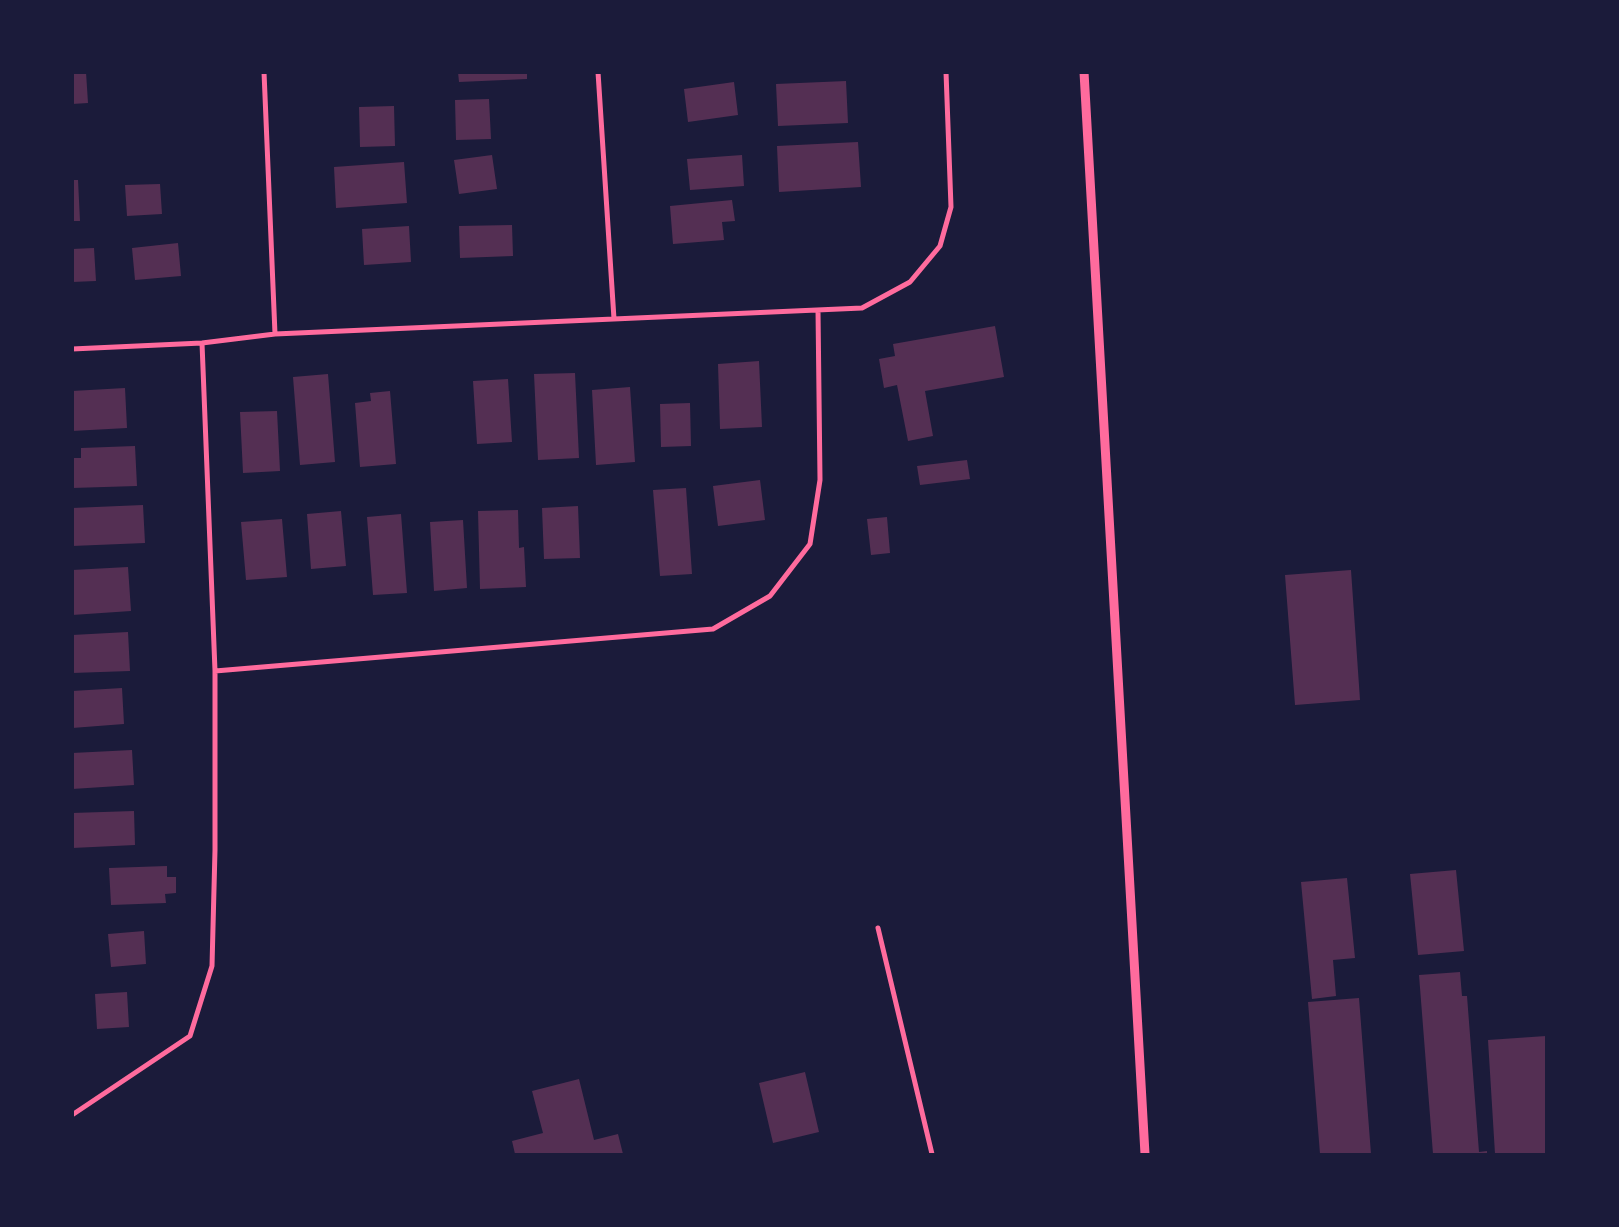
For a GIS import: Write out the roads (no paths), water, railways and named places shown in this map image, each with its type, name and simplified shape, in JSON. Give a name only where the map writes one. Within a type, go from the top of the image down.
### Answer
[{"type":"street","points":[[264,72],[275,334]]},
{"type":"street","points":[[598,72],[614,319]]},
{"type":"street","points":[[72,349],[202,343],[275,334],[862,308],[910,282],[940,246],[951,207],[946,72]]},
{"type":"street","points":[[1084,72],[1145,1154]]},
{"type":"street","points":[[215,671],[713,629],[770,596],[810,544],[820,480],[818,310]]},
{"type":"street","points":[[72,1115],[190,1036],[212,966],[215,850],[215,671],[202,343]]},
{"type":"street","points":[[878,928],[932,1154]]}]
